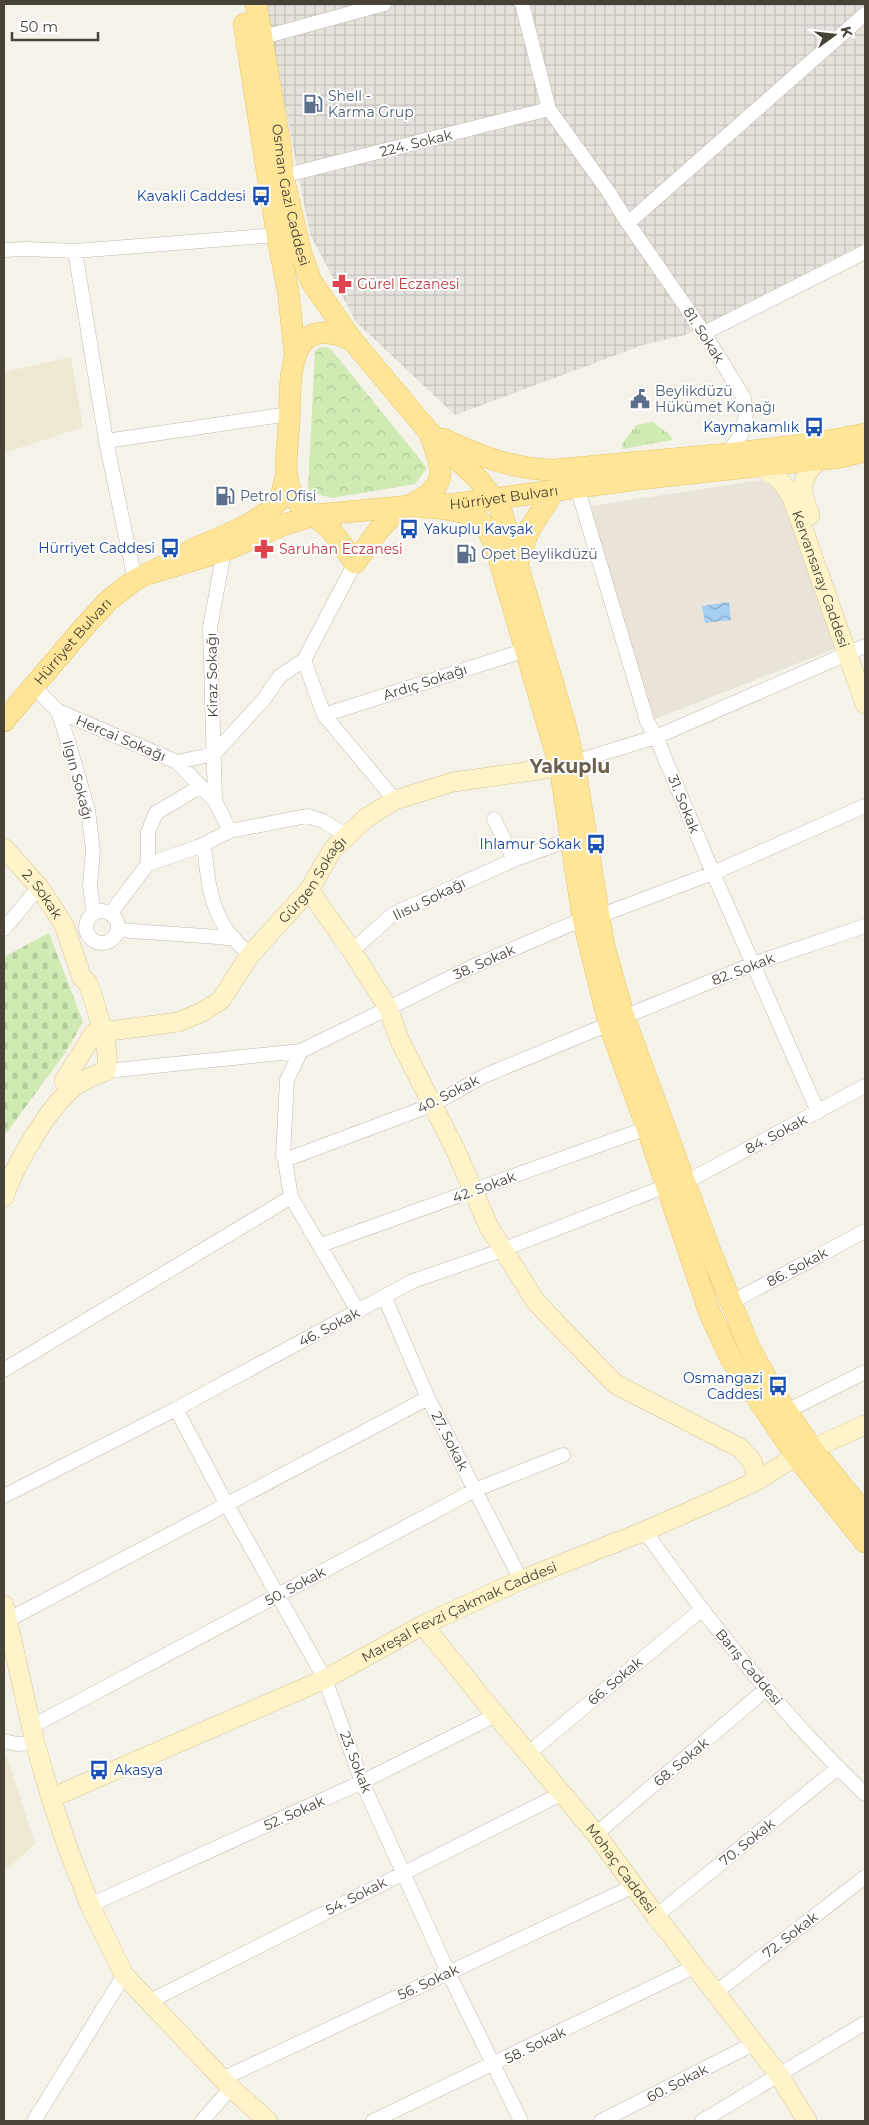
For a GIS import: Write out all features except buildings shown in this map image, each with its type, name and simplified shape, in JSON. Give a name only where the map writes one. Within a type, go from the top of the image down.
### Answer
[{"type":"main road","points":[[242,4],[253,39]]},
{"type":"main road","points":[[253,39],[256,4]]},
{"type":"main road","name":"Osman Gazi Caddesi","points":[[253,39],[280,145],[275,178],[277,234],[288,290],[295,354]]},
{"type":"main road","name":"Osman Gazi Caddesi","points":[[275,178],[312,281],[352,340]]},
{"type":"main road","points":[[429,432],[440,462],[441,472],[437,486],[428,497],[405,506],[378,531],[355,563],[331,531],[295,499],[286,476],[289,390],[295,354],[301,344],[317,334],[332,333],[352,340],[429,432],[479,480],[500,507],[565,724],[571,839],[616,1020],[648,1128],[676,1184],[749,1347],[787,1411],[804,1453],[865,1514]]},
{"type":"main road","name":"Hürriyet Bulvarı","points":[[429,432],[484,457],[527,469],[581,469],[727,454],[811,444],[865,434]]},
{"type":"main road","name":"Hürriyet Bulvarı","points":[[143,577],[224,551],[282,525],[315,515],[405,506],[456,504],[577,487],[842,457],[865,451]]},
{"type":"main road","name":"Hürriyet Bulvarı","points":[[8,710],[33,686],[84,626],[110,600],[143,577],[186,553],[260,518],[271,509],[280,497],[286,476]]},
{"type":"main road","points":[[517,564],[529,530],[554,490]]},
{"type":"main road","points":[[405,506],[468,514],[480,521],[488,530],[496,548],[526,650],[567,764],[591,918]]},
{"type":"main road","points":[[224,551],[234,532],[240,527]]},
{"type":"main road","points":[[616,1020],[676,1184],[710,1314],[731,1359],[804,1453],[865,1542]]},
{"type":"street","points":[[253,39],[340,9],[384,4]]},
{"type":"street","points":[[522,4],[549,109]]},
{"type":"street","points":[[628,223],[865,14]]},
{"type":"street","name":"224. Sokak","points":[[275,178],[549,109]]},
{"type":"street","name":"81. Sokak","points":[[549,109],[608,191],[704,333],[744,398],[746,415],[741,435],[727,454]]},
{"type":"street","points":[[4,250],[75,251],[277,234]]},
{"type":"street","points":[[75,251],[106,441],[143,577]]},
{"type":"street","points":[[704,333],[865,252]]},
{"type":"street","points":[[106,441],[289,414]]},
{"type":"street","name":"Kervansaray Caddesi","points":[[818,460],[807,474],[802,496],[860,653],[865,704]]},
{"type":"street","name":"Kervansaray Caddesi","points":[[760,466],[776,475],[792,498],[860,653]]},
{"type":"street","name":"31. Sokak","points":[[577,487],[647,721],[656,737],[712,873],[818,1112]]},
{"type":"street","name":"Kiraz Sokağı","points":[[215,801],[210,628],[224,551]]},
{"type":"street","points":[[214,754],[264,699],[280,676],[304,660],[355,563]]},
{"type":"street","name":"Ardıç Sokağı","points":[[324,715],[526,650]]},
{"type":"street","points":[[567,764],[656,737],[860,653]]},
{"type":"street","points":[[304,660],[324,715],[395,800]]},
{"type":"street","name":"Ilgın Sokağı","points":[[33,686],[58,711],[88,810],[93,850],[90,886],[93,907],[104,913]]},
{"type":"street","name":"Hercai Sokağı","points":[[58,711],[178,762],[214,754]]},
{"type":"street","points":[[178,762],[215,801],[230,831]]},
{"type":"street","name":"Gürgen Sokağı","points":[[98,1033],[178,1022],[202,1012],[221,1000],[250,955],[309,890],[333,849],[366,818],[395,800],[453,782],[567,764]]},
{"type":"street","points":[[148,864],[148,832],[156,813],[201,786]]},
{"type":"street","name":"38. Sokak","points":[[106,1071],[301,1051],[476,965],[591,918],[712,873],[865,806]]},
{"type":"street","points":[[104,913],[116,921],[118,930],[116,935],[108,942],[99,943],[90,938],[87,924],[91,916],[104,913],[148,864],[204,844],[230,831],[307,816],[323,821],[347,836]]},
{"type":"street","points":[[494,819],[514,860]]},
{"type":"street","name":"Ilısu Sokağı","points":[[352,951],[393,914],[514,860],[571,839]]},
{"type":"street","points":[[204,844],[207,880],[212,898],[226,930],[250,955]]},
{"type":"street","name":"2. Sokak","points":[[4,848],[39,887],[64,925],[87,924]]},
{"type":"street","points":[[4,929],[39,887]]},
{"type":"street","points":[[309,890],[352,951],[388,1008],[400,1040],[502,1250],[536,1302],[615,1384],[740,1448],[752,1461],[758,1480]]},
{"type":"street","points":[[64,925],[82,978],[88,983],[98,1033],[97,1061],[100,1068],[106,1071]]},
{"type":"street","name":"82. Sokak","points":[[616,1020],[752,964],[865,926]]},
{"type":"street","points":[[118,930],[218,937],[235,940]]},
{"type":"street","name":"40. Sokak","points":[[285,1160],[432,1105],[484,1076],[616,1020]]},
{"type":"street","points":[[4,1175],[18,1147],[98,1033]]},
{"type":"street","points":[[301,1051],[288,1080],[282,1156],[285,1160],[291,1197],[321,1245],[358,1311]]},
{"type":"street","points":[[260,1056],[282,1064],[288,1080]]},
{"type":"street","points":[[64,1081],[82,1070],[106,1071]]},
{"type":"street","points":[[4,1197],[13,1173],[28,1146],[53,1111],[74,1087],[88,1078],[106,1071]]},
{"type":"street","name":"84. Sokak","points":[[676,1184],[865,1086]]},
{"type":"street","name":"42. Sokak","points":[[321,1245],[648,1128]]},
{"type":"street","name":"46. Sokak","points":[[4,1496],[176,1409],[413,1282],[676,1184]]},
{"type":"street","points":[[4,1370],[291,1197]]},
{"type":"street","name":"86. Sokak","points":[[730,1303],[865,1231]]},
{"type":"street","name":"27. Sokak","points":[[385,1298],[428,1398],[522,1580]]},
{"type":"street","points":[[787,1411],[865,1372]]},
{"type":"street","points":[[268,2121],[227,2083],[124,1975],[90,1905],[51,1798],[33,1735],[5,1617],[428,1398]]},
{"type":"street","name":"23. Sokak","points":[[176,1409],[226,1504],[325,1678],[362,1782],[448,1972],[495,2064],[521,2121]]},
{"type":"street","name":"Mareşal Fevzi Çakmak Caddesi","points":[[51,1798],[325,1678],[423,1625],[522,1580],[645,1531],[758,1480],[804,1453],[865,1425]]},
{"type":"street","name":"50. Sokak","points":[[33,1735],[278,1594],[475,1490],[563,1455]]},
{"type":"street","name":"Barış Caddesi","points":[[645,1531],[701,1610],[766,1689],[838,1768],[865,1794]]},
{"type":"street","name":"66. Sokak","points":[[528,1753],[701,1610]]},
{"type":"street","name":"Mohaç Caddesi","points":[[423,1625],[596,1834],[753,2044],[779,2075],[807,2121]]},
{"type":"street","name":"68. Sokak","points":[[596,1834],[766,1689]]},
{"type":"street","name":"52. Sokak","points":[[90,1905],[362,1782],[496,1715]]},
{"type":"street","points":[[4,1741],[17,1744],[33,1735]]},
{"type":"street","name":"70. Sokak","points":[[656,1916],[838,1768]]},
{"type":"street","name":"54. Sokak","points":[[150,2001],[563,1793]]},
{"type":"street","name":"72. Sokak","points":[[716,1993],[865,1877]]},
{"type":"street","name":"56. Sokak","points":[[227,2083],[448,1972],[634,1886]]},
{"type":"street","name":"58. Sokak","points":[[373,2121],[696,1966]]},
{"type":"street","points":[[34,2121],[124,1975]]},
{"type":"street","points":[[702,2121],[865,2023]]},
{"type":"street","name":"60. Sokak","points":[[601,2121],[753,2044]]},
{"type":"street","points":[[202,2121],[227,2083]]},
{"type":"shaded area","points":[[265,4],[865,4],[865,243],[685,335],[643,345],[455,415],[356,322],[310,234]]},
{"type":"shaded area","points":[[71,357],[83,427],[4,453],[4,372]]},
{"type":"shaded area","points":[[761,480],[782,492],[840,647],[655,719],[630,649],[591,506]]},
{"type":"shaded area","points":[[4,1758],[8,1759],[35,1844],[4,1872]]},
{"type":"green space","points":[[320,347],[330,348],[427,468],[415,484],[332,498],[310,492],[308,488],[315,351]]},
{"type":"green space","points":[[653,422],[671,436],[672,440],[623,449],[622,444],[636,425]]},
{"type":"green space","points":[[49,933],[83,1022],[65,1053],[4,1136],[4,957]]},
{"type":"water","points":[[729,602],[731,620],[705,623],[702,606]]},
{"type":"place","name":"Shell - Karma Grup","points":[[313,104]]},
{"type":"place","name":"Kavakli Caddesi","points":[[261,196]]},
{"type":"place","name":"Gürel Eczanesi","points":[[342,284]]},
{"type":"place","name":"Beylikdüzü Hükümet Konağı","points":[[640,399]]},
{"type":"place","name":"Kaymakamlık","points":[[814,427]]},
{"type":"place","name":"Petrol Ofisi","points":[[225,496]]},
{"type":"place","name":"Yakuplu Kavşak","points":[[409,529]]},
{"type":"place","name":"Hürriyet Caddesi","points":[[170,548]]},
{"type":"place","name":"Saruhan Eczanesi","points":[[264,549]]},
{"type":"place","name":"Opet Beylikdüzü","points":[[466,554]]},
{"type":"place","name":"Ihlamur Sokak","points":[[596,844]]},
{"type":"place","name":"Osmangazi Caddesi","points":[[778,1386]]},
{"type":"place","name":"Akasya","points":[[99,1770]]},
{"type":"district","name":"Yakuplu","points":[[570,766]]}]
